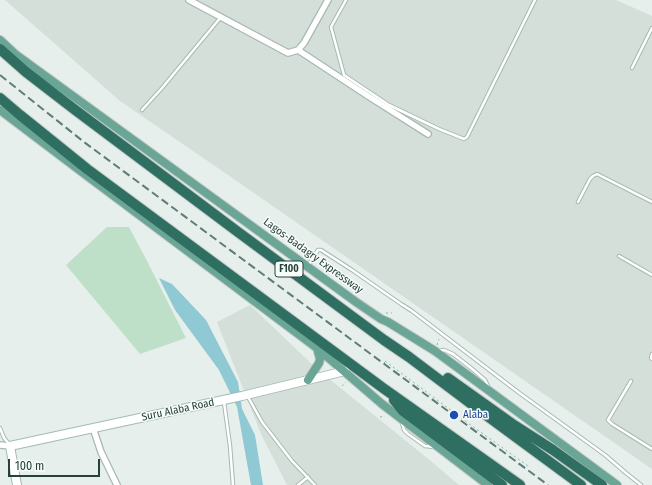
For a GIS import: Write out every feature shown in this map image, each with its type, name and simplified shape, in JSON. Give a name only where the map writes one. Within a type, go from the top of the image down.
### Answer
[{"type":"highway","name":"F100","points":[[0,50],[74,109],[238,232],[384,340],[410,357],[484,414],[581,485]]},
{"type":"highway","points":[[0,98],[87,169],[383,388],[520,485]]},
{"type":"highway","points":[[410,357],[435,369],[602,485]]},
{"type":"highway","points":[[383,388],[403,411],[502,485]]},
{"type":"main road","name":"Lagos-Badagry Expressway","points":[[0,40],[15,54],[308,267],[381,319],[435,351],[617,485]]},
{"type":"main road","points":[[0,110],[317,348],[382,404],[488,485]]},
{"type":"main road","points":[[308,380],[319,363],[320,359],[317,348]]},
{"type":"street","points":[[190,0],[288,53],[298,50],[304,43],[328,0]]},
{"type":"street","points":[[298,50],[428,134]]},
{"type":"street","name":"Suru Alaba Road","points":[[10,446],[245,395],[344,371]]},
{"type":"street","points":[[93,428],[101,452],[117,485]]},
{"type":"street","points":[[0,445],[10,446],[17,485]]},
{"type":"lane","points":[[346,0],[331,27],[344,75],[389,105],[439,129],[464,139],[467,138],[535,0]]},
{"type":"lane","points":[[142,110],[221,17]]},
{"type":"lane","points":[[632,68],[652,28]]},
{"type":"lane","points":[[578,202],[590,179],[597,174],[652,202]]},
{"type":"lane","points":[[308,267],[318,250],[321,250],[352,270],[412,311],[605,456],[641,485]]},
{"type":"lane","points":[[619,256],[652,275]]},
{"type":"lane","points":[[652,354],[652,359]]},
{"type":"lane","points":[[631,381],[608,420],[652,449]]},
{"type":"lane","points":[[245,395],[262,422],[292,461],[316,485]]},
{"type":"lane","points":[[227,399],[233,485]]},
{"type":"lane","points":[[0,428],[4,438],[10,446]]},
{"type":"lane","points":[[298,485],[308,477]]},
{"type":"path","points":[[389,367],[384,361],[528,466]]},
{"type":"path","points":[[518,464],[526,469]]},
{"type":"shaded area","points":[[5,0],[616,0],[652,16],[652,469],[120,101]]},
{"type":"shaded area","points":[[250,305],[317,369],[459,485],[287,485],[261,434],[217,322]]},
{"type":"green space","points":[[107,227],[129,227],[186,338],[140,354],[66,265]]},
{"type":"water","points":[[159,278],[172,284],[206,320],[238,382],[242,409],[255,435],[263,485],[251,485],[237,407],[219,370],[175,310]]},
{"type":"railway","points":[[0,75],[84,142],[548,485]]},
{"type":"place","name":"Alaba","points":[[454,415]]}]
